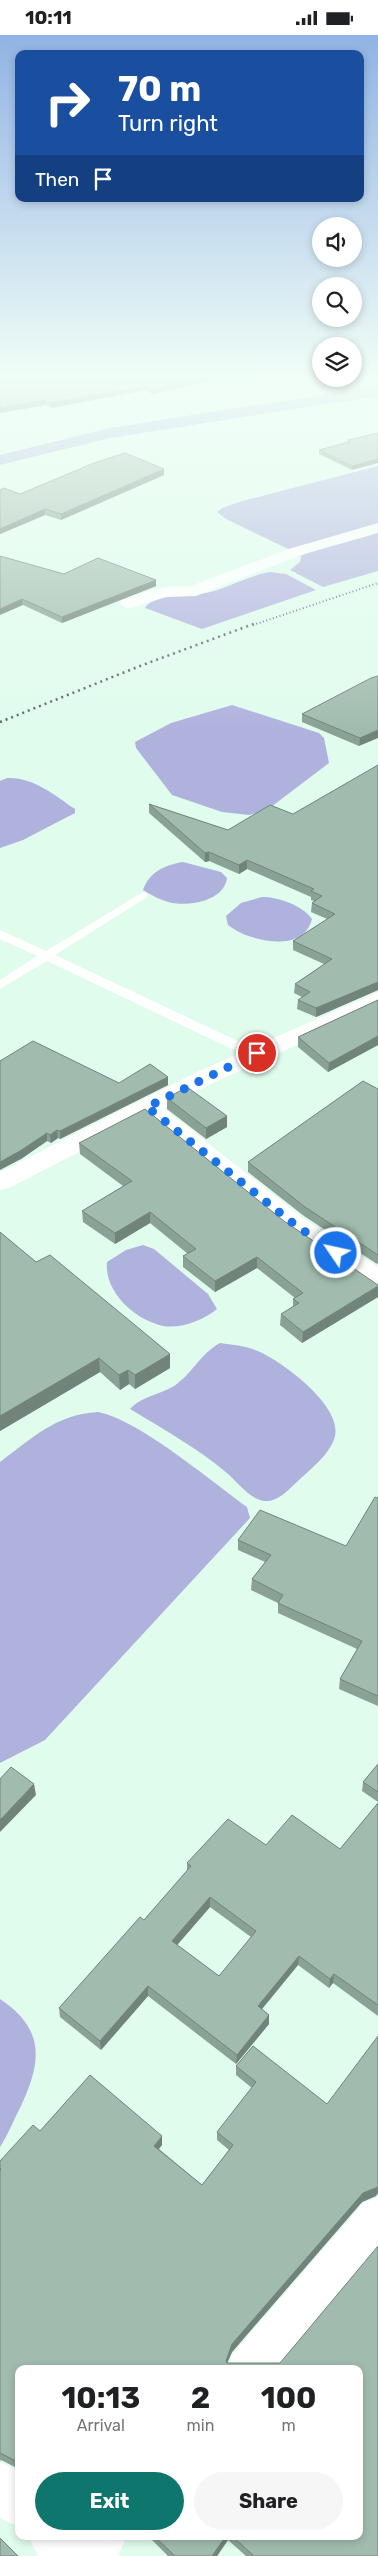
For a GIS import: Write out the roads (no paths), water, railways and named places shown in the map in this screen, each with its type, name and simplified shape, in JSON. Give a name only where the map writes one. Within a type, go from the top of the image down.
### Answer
[{"type":"street","points":[[128,604],[162,592],[177,590],[190,592],[295,552],[378,528]]},
{"type":"street","points":[[0,1182],[206,1077],[378,999]]},
{"type":"street","points":[[147,1107],[294,1224],[378,1280]]},
{"type":"street","points":[[252,2365],[378,2218]]},
{"type":"street","points":[[0,2485],[15,2500]]},
{"type":"street","points":[[55,2540],[70,2556]]},
{"type":"street","points":[[87,2556],[101,2540]]},
{"type":"lane","points":[[0,985],[143,895]]},
{"type":"lane","points":[[0,934],[237,1047]]},
{"type":"water","points":[[263,496],[378,496],[378,525],[288,549],[226,519],[217,512],[222,508]]},
{"type":"water","points":[[378,531],[378,571],[323,587],[290,570],[300,562],[301,556],[304,554]]},
{"type":"water","points":[[270,572],[286,574],[316,590],[202,629],[145,608],[155,600],[209,592]]},
{"type":"water","points":[[232,705],[319,733],[324,738],[329,763],[267,810],[249,815],[222,812],[172,795],[136,748],[135,742],[171,723]]},
{"type":"water","points":[[7,778],[26,780],[43,788],[75,809],[75,813],[23,840],[0,848],[0,781]]},
{"type":"water","points":[[183,862],[221,872],[227,878],[225,886],[213,897],[188,904],[168,902],[143,890],[149,878],[158,870]]},
{"type":"water","points":[[262,897],[282,900],[308,914],[312,919],[307,930],[298,937],[287,941],[274,941],[248,936],[228,925],[226,916],[241,903]]},
{"type":"water","points":[[143,1245],[154,1249],[208,1294],[217,1309],[206,1317],[192,1323],[170,1327],[152,1323],[132,1311],[116,1294],[107,1273],[107,1262],[126,1250]]},
{"type":"water","points":[[220,1343],[255,1350],[283,1366],[321,1399],[330,1412],[335,1424],[333,1442],[325,1454],[280,1497],[270,1501],[255,1498],[205,1456],[130,1409],[145,1398],[174,1386],[186,1376],[207,1352]]},
{"type":"water","points":[[98,1412],[115,1417],[154,1439],[247,1507],[250,1518],[45,1740],[0,1763],[0,1462],[34,1436],[57,1422],[70,1417]]},
{"type":"water","points":[[0,1999],[15,2010],[32,2034],[35,2060],[28,2090],[0,2147]]},
{"type":"railway","points":[[253,625],[378,583]]},
{"type":"railway","points":[[0,722],[140,666],[256,623]]}]
